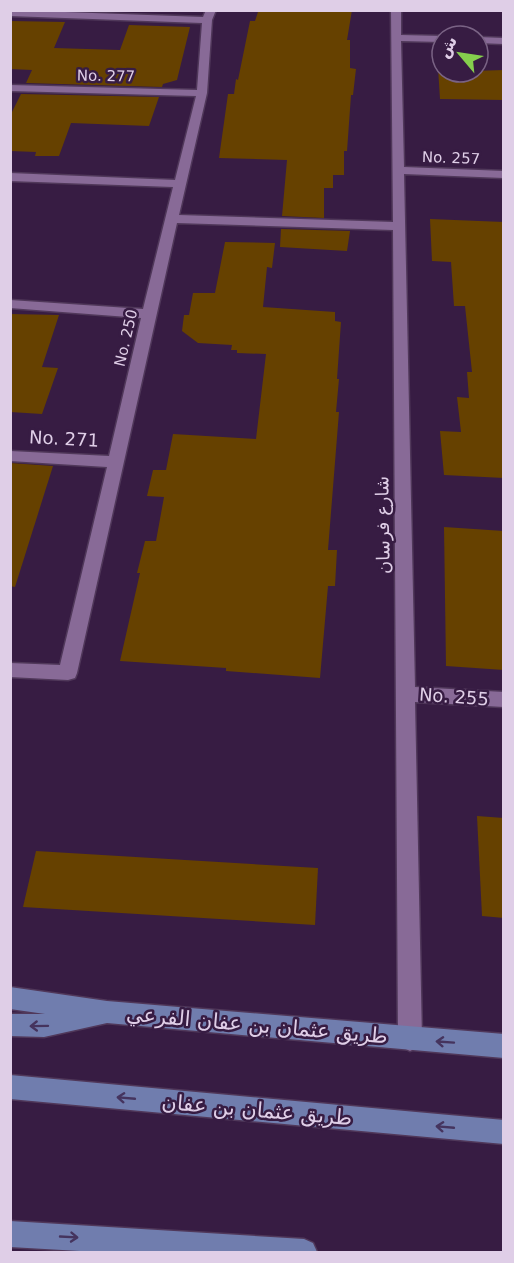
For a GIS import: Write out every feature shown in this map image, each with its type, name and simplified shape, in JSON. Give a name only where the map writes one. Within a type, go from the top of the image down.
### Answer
[{"type":"main road","name":"طريق عثمان بن عفان الفرعي","points":[[10,998],[107,1012],[504,1046]]},
{"type":"main road","points":[[10,1025],[44,1026],[81,1020],[107,1012]]},
{"type":"main road","name":"طريق عثمان بن عفان","points":[[10,1087],[504,1132]]},
{"type":"main road","points":[[10,1234],[126,1246],[304,1252]]},
{"type":"street","name":"شارع فرسان","points":[[396,10],[410,1039]]},
{"type":"street","points":[[10,13],[209,15]]},
{"type":"street","name":"No. 250","points":[[10,670],[68,673],[149,314],[202,93],[209,15]]},
{"type":"street","points":[[396,38],[430,39]]},
{"type":"street","name":"No. 277","points":[[10,88],[202,93]]},
{"type":"street","name":"No. 257","points":[[398,170],[504,175]]},
{"type":"street","points":[[10,177],[181,184]]},
{"type":"street","points":[[172,219],[399,226]]},
{"type":"street","points":[[10,304],[149,314]]},
{"type":"street","name":"No. 271","points":[[10,456],[116,462]]},
{"type":"street","name":"No. 255","points":[[405,694],[504,700]]},
{"type":"building","points":[[266,10],[352,10],[347,40],[350,40],[350,68],[356,69],[353,95],[351,95],[347,151],[344,151],[344,175],[333,175],[333,188],[324,188],[324,218],[282,216],[287,160],[219,158],[228,94],[234,94],[250,21],[255,21],[258,12]]},
{"type":"building","points":[[10,21],[65,22],[54,48],[120,50],[129,25],[190,27],[177,80],[163,84],[162,87],[26,83],[32,70],[10,69]]},
{"type":"building","points":[[490,70],[504,70],[504,100],[440,99],[439,84],[490,84]]},
{"type":"building","points":[[21,94],[159,97],[149,126],[71,123],[59,156],[35,156],[36,152],[10,151],[10,116]]},
{"type":"building","points":[[430,219],[504,222],[504,478],[444,475],[440,431],[461,432],[457,397],[469,398],[467,372],[472,372],[465,306],[454,306],[451,262],[432,261]]},
{"type":"building","points":[[281,229],[350,231],[347,251],[280,247]]},
{"type":"building","points":[[225,242],[275,243],[272,268],[267,267],[263,307],[335,312],[335,321],[341,322],[336,412],[339,412],[328,550],[337,550],[335,586],[328,586],[320,678],[226,671],[226,668],[120,661],[145,541],[156,541],[164,497],[147,496],[153,470],[166,470],[173,434],[256,439],[266,354],[237,353],[237,350],[231,350],[232,345],[198,343],[182,331],[184,315],[189,315],[193,293],[215,293]]},
{"type":"building","points":[[10,314],[59,315],[42,367],[58,368],[42,414],[10,412]]},
{"type":"building","points":[[10,463],[53,466],[15,587],[10,586]]},
{"type":"building","points":[[444,527],[504,531],[504,670],[446,666]]},
{"type":"building","points":[[477,816],[504,818],[504,918],[482,916]]},
{"type":"building","points":[[36,851],[318,868],[315,925],[23,907]]}]
